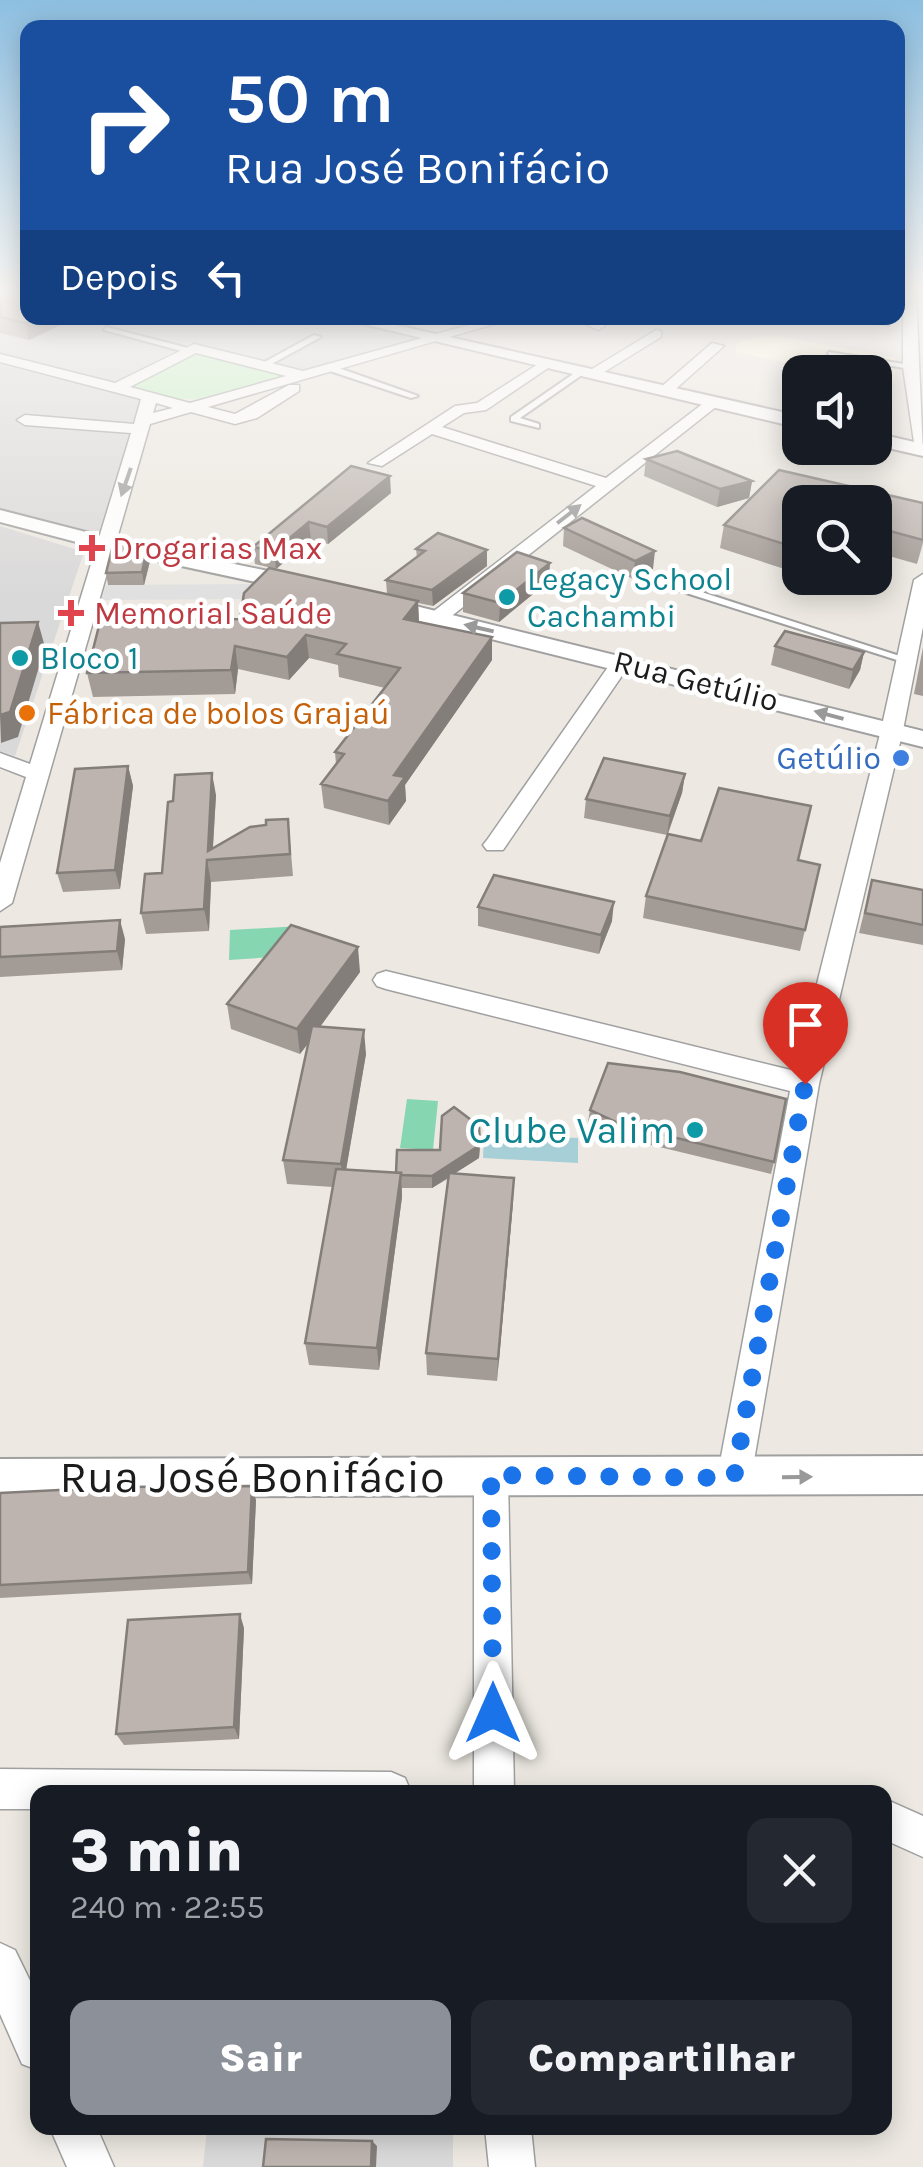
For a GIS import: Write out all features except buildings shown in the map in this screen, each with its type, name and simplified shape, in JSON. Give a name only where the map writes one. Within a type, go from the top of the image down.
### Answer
[{"type":"street","points":[[133,394],[244,418],[279,394]]},
{"type":"street","points":[[24,420],[144,424],[183,406],[232,394]]},
{"type":"street","points":[[376,463],[460,409],[481,407],[500,394]]},
{"type":"street","points":[[678,394],[782,418]]},
{"type":"street","points":[[892,443],[923,450],[918,394]]},
{"type":"street","points":[[0,903],[4,877],[150,399]]},
{"type":"street","points":[[437,618],[714,402]]},
{"type":"street","points":[[431,429],[607,484]]},
{"type":"street","points":[[0,516],[107,544],[320,590]]},
{"type":"street","points":[[734,1478],[805,1084],[892,730],[923,580]]},
{"type":"street","name":"Rua Getúlio","points":[[359,599],[622,661],[923,739]]},
{"type":"street","points":[[496,845],[622,661]]},
{"type":"street","points":[[0,760],[38,774]]},
{"type":"street","points":[[386,980],[805,1084]]},
{"type":"street","points":[[491,1475],[494,1785]]},
{"type":"street","name":"Rua José Bonifácio","points":[[0,1478],[923,1475]]},
{"type":"street","points":[[0,1788],[30,1788]]},
{"type":"street","points":[[892,1822],[923,1837]]},
{"type":"street","points":[[0,1965],[30,2031]]},
{"type":"street","points":[[76,2135],[91,2167]]},
{"type":"street","points":[[509,2135],[512,2167]]},
{"type":"lane","points":[[408,394],[414,396]]},
{"type":"lane","points":[[536,426],[514,418],[553,394]]},
{"type":"lane","points":[[683,589],[904,659]]},
{"type":"shaded area","points":[[0,394],[124,394],[142,399],[99,537],[0,510]]},
{"type":"shaded area","points":[[0,526],[84,552],[15,756],[0,751]]},
{"type":"shaded area","points":[[266,584],[250,599],[101,600],[106,585]]},
{"type":"shaded area","points":[[206,2135],[453,2135],[453,2167],[203,2167]]},
{"type":"green space","points":[[148,394],[229,394],[209,398]]},
{"type":"green space","points":[[300,926],[301,955],[229,960],[230,930]]},
{"type":"green space","points":[[407,1099],[438,1101],[433,1150],[400,1148]]},
{"type":"water","points":[[484,1133],[578,1138],[578,1163],[483,1158]]},
{"type":"place","name":"Drogarias Max","points":[[92,548]]},
{"type":"place","name":"Legacy School Cachambi","points":[[507,597]]},
{"type":"place","name":"Memorial Saúde","points":[[71,613]]},
{"type":"place","name":"Bloco 1","points":[[20,658]]},
{"type":"place","name":"Fábrica de bolos Grajaú","points":[[27,713]]},
{"type":"place","name":"Getúlio","points":[[901,758]]},
{"type":"place","name":"Clube Valim","points":[[695,1130]]},
{"type":"route","points":[[493,1713],[491,1475],[734,1478],[805,1084]]}]
